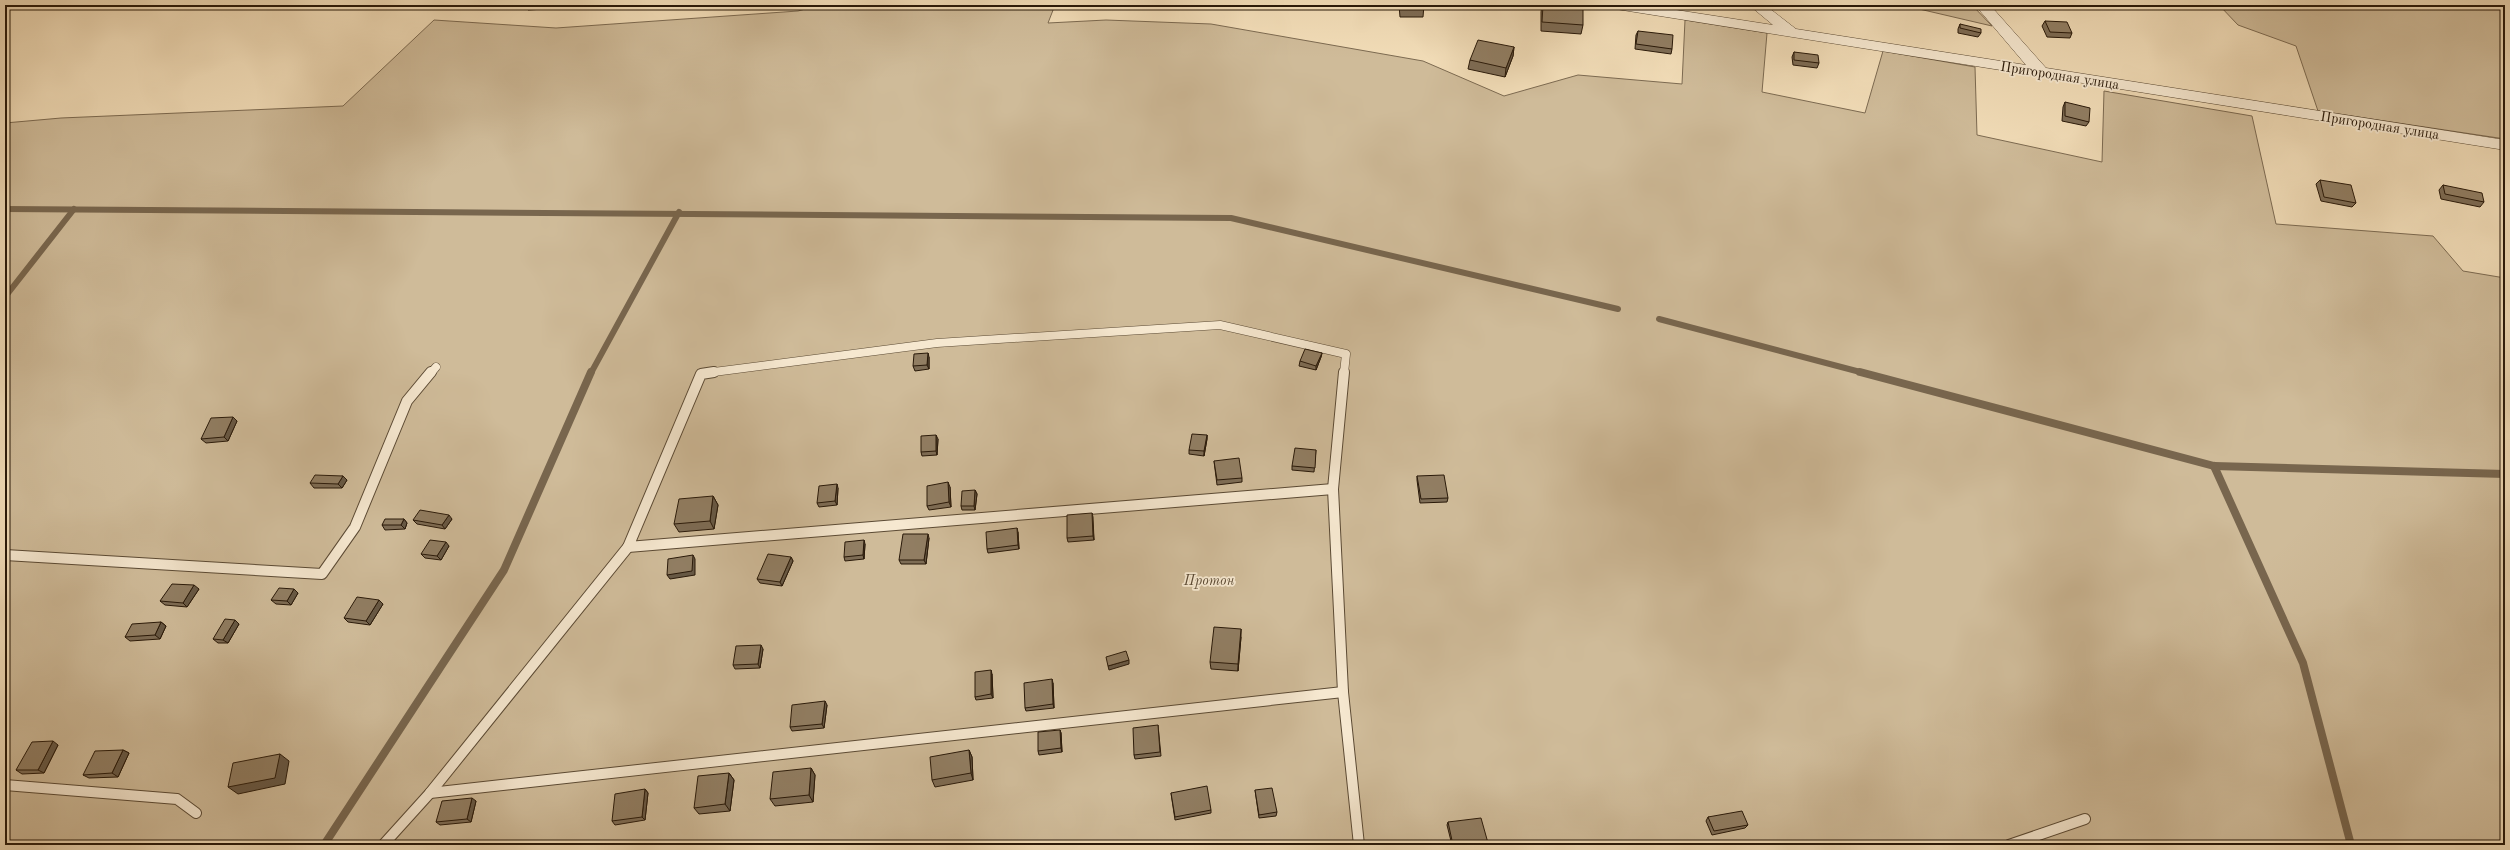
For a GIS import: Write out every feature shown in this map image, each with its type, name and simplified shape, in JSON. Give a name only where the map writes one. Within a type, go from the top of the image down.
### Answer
[{"type":"street","name":"Пригородная улица","points":[[1616,5],[2505,145]]},
{"type":"street","points":[[1756,5],[1792,32]]},
{"type":"street","points":[[1982,5],[2040,72]]},
{"type":"lane","points":[[383,845],[430,794],[628,547],[701,374],[937,343],[1220,325],[1346,354],[1333,489],[1343,692],[1358,845]]},
{"type":"lane","points":[[5,555],[322,574],[355,527],[407,402],[436,367]]},
{"type":"lane","points":[[628,547],[1333,489]]},
{"type":"lane","points":[[430,794],[1343,692]]},
{"type":"lane","points":[[5,785],[177,799],[196,813]]},
{"type":"lane","points":[[2009,845],[2086,819]]},
{"type":"green space","name":"Протон","points":[[820,5],[1055,5],[1048,23],[1106,20],[1211,24],[1423,61],[1504,96],[1578,75],[1682,84],[1685,20],[1767,33],[1762,92],[1865,113],[1883,51],[1975,67],[1977,135],[2102,162],[2104,91],[2252,116],[2276,224],[2433,236],[2463,271],[2505,278],[2505,845],[5,845],[5,123],[61,118],[343,106],[434,20],[556,28],[798,11]]},
{"type":"green space","points":[[1902,5],[1972,5],[1992,26]]},
{"type":"green space","points":[[2219,5],[2505,5],[2505,139],[2318,111],[2296,46],[2238,25]]},
{"type":"building","points":[[1401,5],[1424,5],[1424,8],[1401,8]]},
{"type":"building","points":[[1543,5],[1583,7],[1583,25],[1542,22]]},
{"type":"building","points":[[2045,21],[2067,22],[2072,33],[2050,32]]},
{"type":"building","points":[[1960,24],[1981,29],[1981,33],[1960,28]]},
{"type":"building","points":[[1638,31],[1673,35],[1672,49],[1636,44]]},
{"type":"building","points":[[1478,40],[1514,47],[1506,68],[1470,60]]},
{"type":"building","points":[[1794,52],[1818,55],[1819,63],[1794,60]]},
{"type":"building","points":[[2065,102],[2090,108],[2089,122],[2065,116]]},
{"type":"building","points":[[2320,180],[2351,185],[2356,203],[2324,197]]},
{"type":"building","points":[[2443,185],[2482,193],[2484,202],[2445,194]]},
{"type":"building","points":[[1305,349],[1322,353],[1316,366],[1300,361]]},
{"type":"building","points":[[928,353],[927,365],[913,366],[914,354]]},
{"type":"building","points":[[233,417],[224,437],[201,439],[211,418]]},
{"type":"building","points":[[1192,434],[1207,435],[1204,451],[1189,450]]},
{"type":"building","points":[[936,435],[936,451],[921,452],[921,436]]},
{"type":"building","points":[[1295,448],[1316,450],[1315,468],[1292,466]]},
{"type":"building","points":[[1239,458],[1242,478],[1217,480],[1214,461]]},
{"type":"building","points":[[315,475],[343,476],[338,484],[310,483]]},
{"type":"building","points":[[1444,475],[1448,498],[1421,499],[1417,476]]},
{"type":"building","points":[[948,482],[949,502],[927,506],[927,486]]},
{"type":"building","points":[[837,484],[835,501],[817,503],[819,486]]},
{"type":"building","points":[[975,490],[974,506],[961,506],[962,491]]},
{"type":"building","points":[[713,496],[710,521],[674,524],[679,499]]},
{"type":"building","points":[[420,510],[449,515],[442,525],[413,520]]},
{"type":"building","points":[[1092,513],[1093,536],[1067,538],[1067,515]]},
{"type":"building","points":[[385,519],[404,519],[401,525],[382,525]]},
{"type":"building","points":[[1017,528],[1018,545],[987,549],[986,532]]},
{"type":"building","points":[[903,534],[928,534],[924,560],[899,560]]},
{"type":"building","points":[[430,540],[446,542],[437,556],[421,554]]},
{"type":"building","points":[[864,540],[863,555],[844,557],[845,542]]},
{"type":"building","points":[[768,554],[791,557],[780,582],[757,579]]},
{"type":"building","points":[[693,555],[692,571],[667,575],[668,559]]},
{"type":"building","points":[[172,584],[194,585],[183,603],[160,601]]},
{"type":"building","points":[[279,588],[294,589],[287,601],[271,600]]},
{"type":"building","points":[[357,597],[379,600],[366,621],[344,618]]},
{"type":"building","points":[[225,619],[235,620],[223,640],[213,639]]},
{"type":"building","points":[[161,622],[155,635],[125,637],[132,624]]},
{"type":"building","points":[[1214,627],[1241,629],[1238,664],[1210,662]]},
{"type":"building","points":[[761,645],[758,664],[733,665],[736,646]]},
{"type":"building","points":[[1126,651],[1129,660],[1108,666],[1106,657]]},
{"type":"building","points":[[991,670],[991,694],[975,697],[975,672]]},
{"type":"building","points":[[1052,679],[1053,704],[1025,708],[1024,683]]},
{"type":"building","points":[[825,701],[822,724],[790,727],[792,705]]},
{"type":"building","points":[[1158,725],[1160,752],[1134,755],[1133,728]]},
{"type":"building","points":[[1060,730],[1061,748],[1038,751],[1038,732]]},
{"type":"building","points":[[53,741],[38,770],[16,770],[32,742]]},
{"type":"building","points":[[123,750],[112,773],[83,775],[95,751]]},
{"type":"building","points":[[969,750],[971,773],[932,780],[930,757]]},
{"type":"building","points":[[280,754],[275,778],[228,787],[233,763]]},
{"type":"building","points":[[811,768],[809,795],[770,799],[773,772]]},
{"type":"building","points":[[729,773],[725,804],[694,808],[698,776]]},
{"type":"building","points":[[1207,786],[1211,810],[1175,817],[1171,793]]},
{"type":"building","points":[[1272,788],[1277,812],[1259,815],[1255,790]]},
{"type":"building","points":[[645,789],[642,817],[612,821],[615,794]]},
{"type":"building","points":[[472,798],[467,819],[436,822],[442,801]]},
{"type":"building","points":[[1742,811],[1748,825],[1714,831],[1708,817]]},
{"type":"building","points":[[1481,818],[1488,843],[1453,845],[1448,822]]},
{"type":"waterway","points":[[5,209],[74,210]]},
{"type":"waterway","points":[[5,297],[74,210]]},
{"type":"waterway","points":[[74,210],[678,214]]},
{"type":"waterway","points":[[591,373],[678,214]]},
{"type":"waterway","points":[[678,214],[1231,218],[1618,309]]},
{"type":"waterway","points":[[1659,319],[1864,373]]},
{"type":"waterway","points":[[324,845],[504,570],[591,372]]},
{"type":"waterway","points":[[1860,372],[2214,466]]},
{"type":"waterway","points":[[2214,466],[2505,474]]},
{"type":"waterway","points":[[2214,466],[2303,663],[2351,845]]}]
